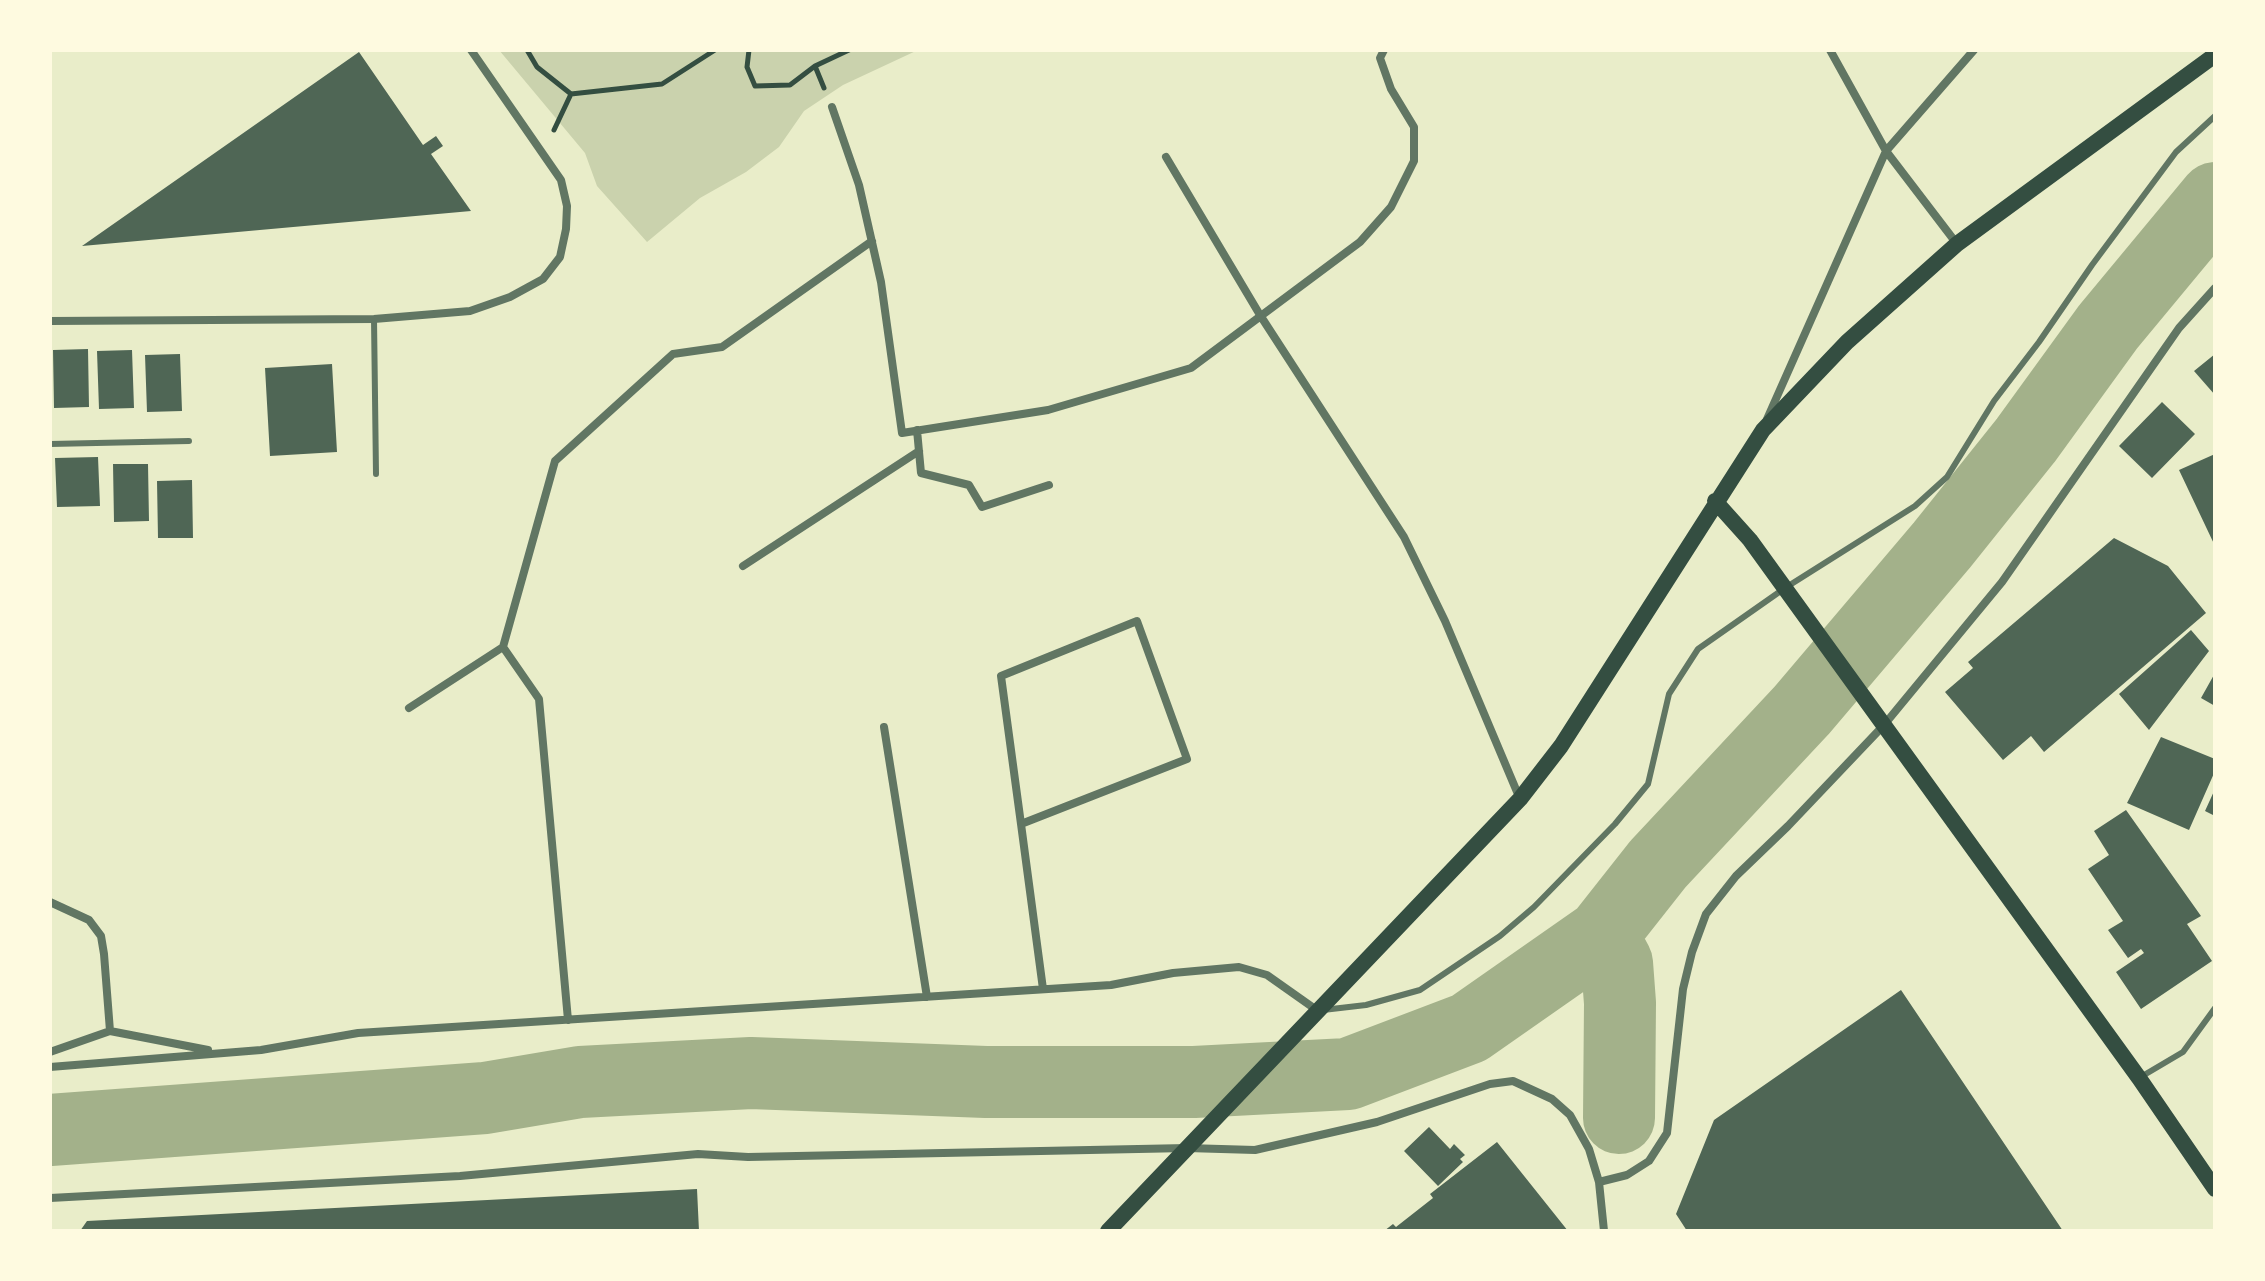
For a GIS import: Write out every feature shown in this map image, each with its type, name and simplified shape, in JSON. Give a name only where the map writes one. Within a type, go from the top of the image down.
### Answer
[{"type":"main road","points":[[1108,1231],[1520,799],[1561,746],[1763,430],[1847,342],[1957,244],[2215,55]]},
{"type":"main road","points":[[1715,501],[1750,540],[2139,1078],[2215,1189]]},
{"type":"street","points":[[50,321],[374,319],[470,311],[510,297],[543,279],[560,257],[567,217],[561,180],[471,50]]},
{"type":"street","points":[[832,107],[859,185],[881,282],[902,433],[1048,410],[1191,368],[1360,242],[1391,207],[1414,161],[1414,127],[1391,89],[1380,58],[1384,50]]},
{"type":"street","points":[[1830,50],[1886,151],[1957,244]]},
{"type":"street","points":[[1763,430],[1886,151],[1974,50]]},
{"type":"street","points":[[1166,157],[1260,315],[1404,537],[1445,621],[1520,799]]},
{"type":"street","points":[[409,708],[503,647],[555,461],[673,354],[722,347],[872,241]]},
{"type":"street","points":[[1599,1182],[1627,1175],[1649,1161],[1667,1133],[1683,989],[1706,914],[1736,876],[1884,725],[2002,582],[2179,328],[2215,288]]},
{"type":"street","points":[[917,430],[921,473],[969,485],[982,507],[1049,485]]},
{"type":"street","points":[[743,566],[919,451]]},
{"type":"street","points":[[1021,824],[1187,759],[1137,621],[1001,676],[1043,989]]},
{"type":"street","points":[[503,647],[539,699],[568,1020]]},
{"type":"street","points":[[884,727],[927,997]]},
{"type":"street","points":[[50,902],[89,920],[101,936],[110,1031]]},
{"type":"street","points":[[50,1067],[261,1050],[358,1033],[1111,985],[1173,973],[1239,967],[1267,975],[1318,1011]]},
{"type":"street","points":[[50,1052],[110,1031],[219,1052]]},
{"type":"street","points":[[50,1198],[460,1176],[698,1154],[748,1157],[1187,1148],[1255,1150],[1377,1122],[1490,1084],[1513,1081],[1552,1099],[1570,1115],[1589,1149],[1599,1182],[1604,1231]]},
{"type":"lane","points":[[1318,1011],[1366,1005],[1420,990],[1500,936],[1534,907],[1615,824],[1648,784],[1669,694],[1698,649],[1789,594],[1915,506],[1947,477],[1994,401],[2092,265],[2176,152],[2215,116]]},
{"type":"lane","points":[[374,319],[376,474]]},
{"type":"lane","points":[[50,444],[189,441]]},
{"type":"lane","points":[[2139,1078],[2183,1052],[2215,1008]]},
{"type":"path","points":[[527,50],[537,67],[571,94],[662,84],[715,50]]},
{"type":"path","points":[[749,50],[747,67],[755,86],[790,85],[815,66],[849,50]]},
{"type":"path","points":[[815,66],[832,107]]},
{"type":"path","points":[[544,153],[571,94]]},
{"type":"green space","points":[[499,50],[918,50],[843,85],[804,111],[779,147],[746,172],[700,198],[647,242],[597,186],[585,153]]},
{"type":"building","points":[[359,52],[423,145],[436,136],[443,146],[431,154],[471,211],[82,246]]},
{"type":"building","points":[[88,349],[89,407],[54,408],[53,350]]},
{"type":"building","points":[[132,350],[134,408],[99,409],[97,351]]},
{"type":"building","points":[[180,354],[182,411],[147,412],[145,355]]},
{"type":"building","points":[[2215,354],[2215,395],[2194,371]]},
{"type":"building","points":[[332,364],[337,452],[270,456],[265,368]]},
{"type":"building","points":[[2162,402],[2195,434],[2152,478],[2119,446]]},
{"type":"building","points":[[2215,454],[2215,546],[2179,470]]},
{"type":"building","points":[[98,457],[100,506],[57,507],[55,458]]},
{"type":"building","points":[[113,464],[148,464],[149,521],[114,522]]},
{"type":"building","points":[[192,480],[193,538],[158,538],[157,481]]},
{"type":"building","points":[[2114,538],[2168,566],[2206,613],[2044,752],[2031,736],[2003,760],[1945,692],[1973,668],[1968,662]]},
{"type":"building","points":[[2191,630],[2209,651],[2149,730],[2119,694]]},
{"type":"building","points":[[2215,673],[2215,706],[2201,698]]},
{"type":"building","points":[[2161,737],[2215,759],[2215,771],[2189,830],[2127,803]]},
{"type":"building","points":[[2215,789],[2215,816],[2205,811]]},
{"type":"building","points":[[2126,810],[2201,916],[2187,924],[2212,961],[2141,1009],[2116,972],[2144,953],[2141,949],[2128,958],[2108,930],[2123,921],[2088,869],[2109,855],[2094,831]]},
{"type":"building","points":[[1901,990],[2063,1231],[1687,1231],[1676,1214],[1714,1120]]},
{"type":"building","points":[[1429,1127],[1450,1149],[1454,1144],[1465,1155],[1460,1159],[1463,1162],[1438,1186],[1404,1151]]},
{"type":"building","points":[[1497,1142],[1568,1231],[1384,1231],[1393,1224],[1396,1227],[1433,1198],[1430,1194]]},
{"type":"building","points":[[697,1189],[699,1231],[80,1231],[87,1221]]},
{"type":"waterway","points":[[50,1130],[485,1098],[580,1082],[751,1073],[986,1082],[1194,1082],[1348,1074],[1469,1028],[1602,935],[1658,864],[1802,710],[1942,545],[2026,440],[2108,327],[2215,198]]},
{"type":"waterway","points":[[1602,935],[1617,963],[1620,1003],[1619,1118]]}]
